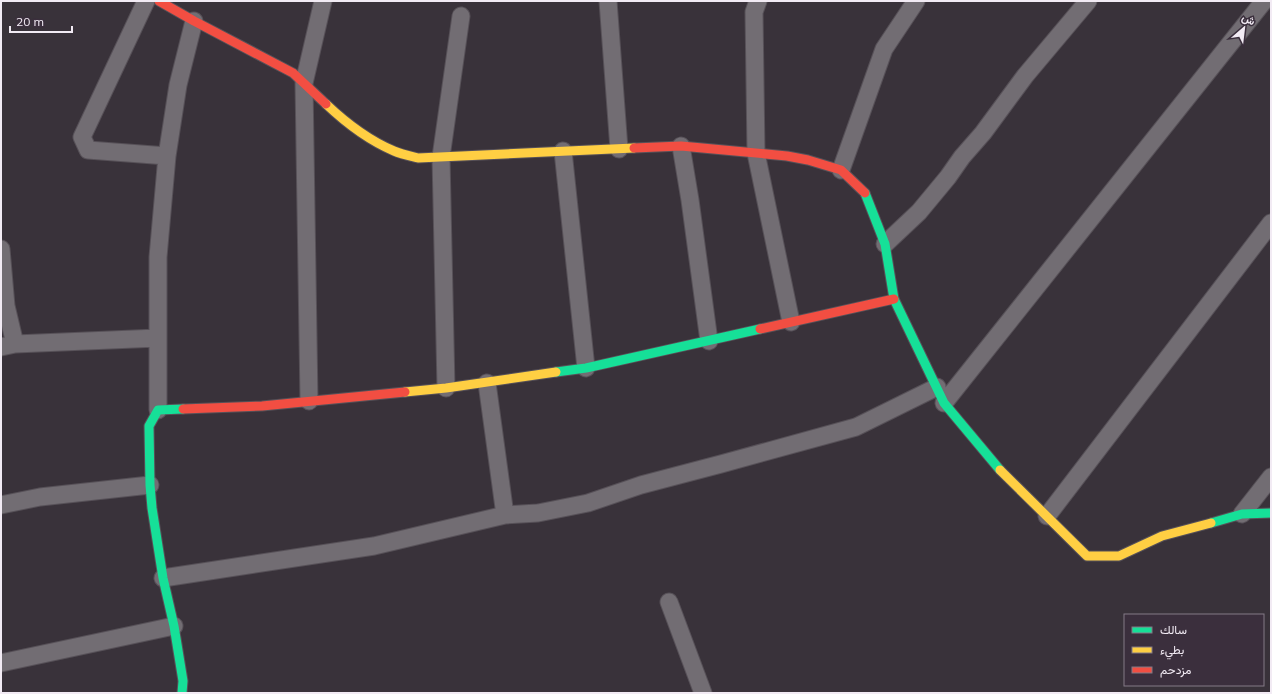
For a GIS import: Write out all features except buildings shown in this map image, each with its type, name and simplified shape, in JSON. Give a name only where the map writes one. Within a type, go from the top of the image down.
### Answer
[{"type":"street","points":[[146,1],[82,137],[88,150],[167,156]]},
{"type":"street","points":[[159,1],[185,12],[230,39],[293,73],[345,122],[370,139],[394,151],[418,158],[681,146],[787,156],[808,160],[841,170],[865,193],[885,244],[894,299],[944,403],[994,464],[1087,556],[1119,556],[1162,536],[1242,514],[1271,513]]},
{"type":"street","points":[[309,401],[304,83],[323,1]]},
{"type":"street","points":[[608,1],[619,149]]},
{"type":"street","points":[[758,1],[754,12],[756,153],[791,322]]},
{"type":"street","points":[[841,170],[884,49],[916,1]]},
{"type":"street","points":[[885,244],[919,212],[948,177],[962,157],[984,133],[1025,76],[1088,1]]},
{"type":"street","points":[[944,403],[1264,1]]},
{"type":"street","points":[[182,693],[182,681],[174,626],[163,578],[152,508],[149,426],[158,410],[158,257],[167,156],[178,85],[185,12]]},
{"type":"street","points":[[446,388],[441,157],[461,16]]},
{"type":"street","points":[[681,146],[690,200],[709,341]]},
{"type":"street","points":[[563,151],[586,368]]},
{"type":"street","points":[[1047,516],[1271,223]]},
{"type":"street","points":[[1,249],[8,346],[158,338]]},
{"type":"street","points":[[158,410],[262,406],[446,388],[586,368],[894,299]]},
{"type":"street","points":[[486,382],[505,515]]},
{"type":"street","points":[[163,578],[374,546],[505,515],[538,513],[588,503],[641,485],[856,427],[936,387]]},
{"type":"street","points":[[1242,514],[1271,477]]},
{"type":"street","points":[[1,505],[40,497],[150,485]]},
{"type":"street","points":[[669,602],[703,693]]},
{"type":"street","points":[[1,663],[174,626]]},
{"type":"traffic: fast","points":[[865,193],[885,244],[894,299],[944,403],[1000,470]]},
{"type":"traffic: fast","points":[[556,372],[586,368],[760,329]]},
{"type":"traffic: fast","points":[[182,693],[183,681],[174,626],[163,578],[152,508],[149,426],[158,410],[183,409]]},
{"type":"traffic: fast","points":[[1211,523],[1242,514],[1271,513]]},
{"type":"traffic: slow","points":[[326,104],[341,118],[375,142],[397,152],[418,158],[634,148]]},
{"type":"traffic: slow","points":[[405,392],[446,388],[556,372]]},
{"type":"traffic: slow","points":[[1000,470],[1087,556],[1119,556],[1162,536],[1211,523]]},
{"type":"traffic: jam","points":[[159,1],[293,73],[326,104]]},
{"type":"traffic: jam","points":[[634,148],[681,146],[787,156],[808,160],[841,170],[865,193]]},
{"type":"traffic: jam","points":[[760,329],[894,299]]},
{"type":"traffic: jam","points":[[183,409],[262,406],[405,392]]}]
